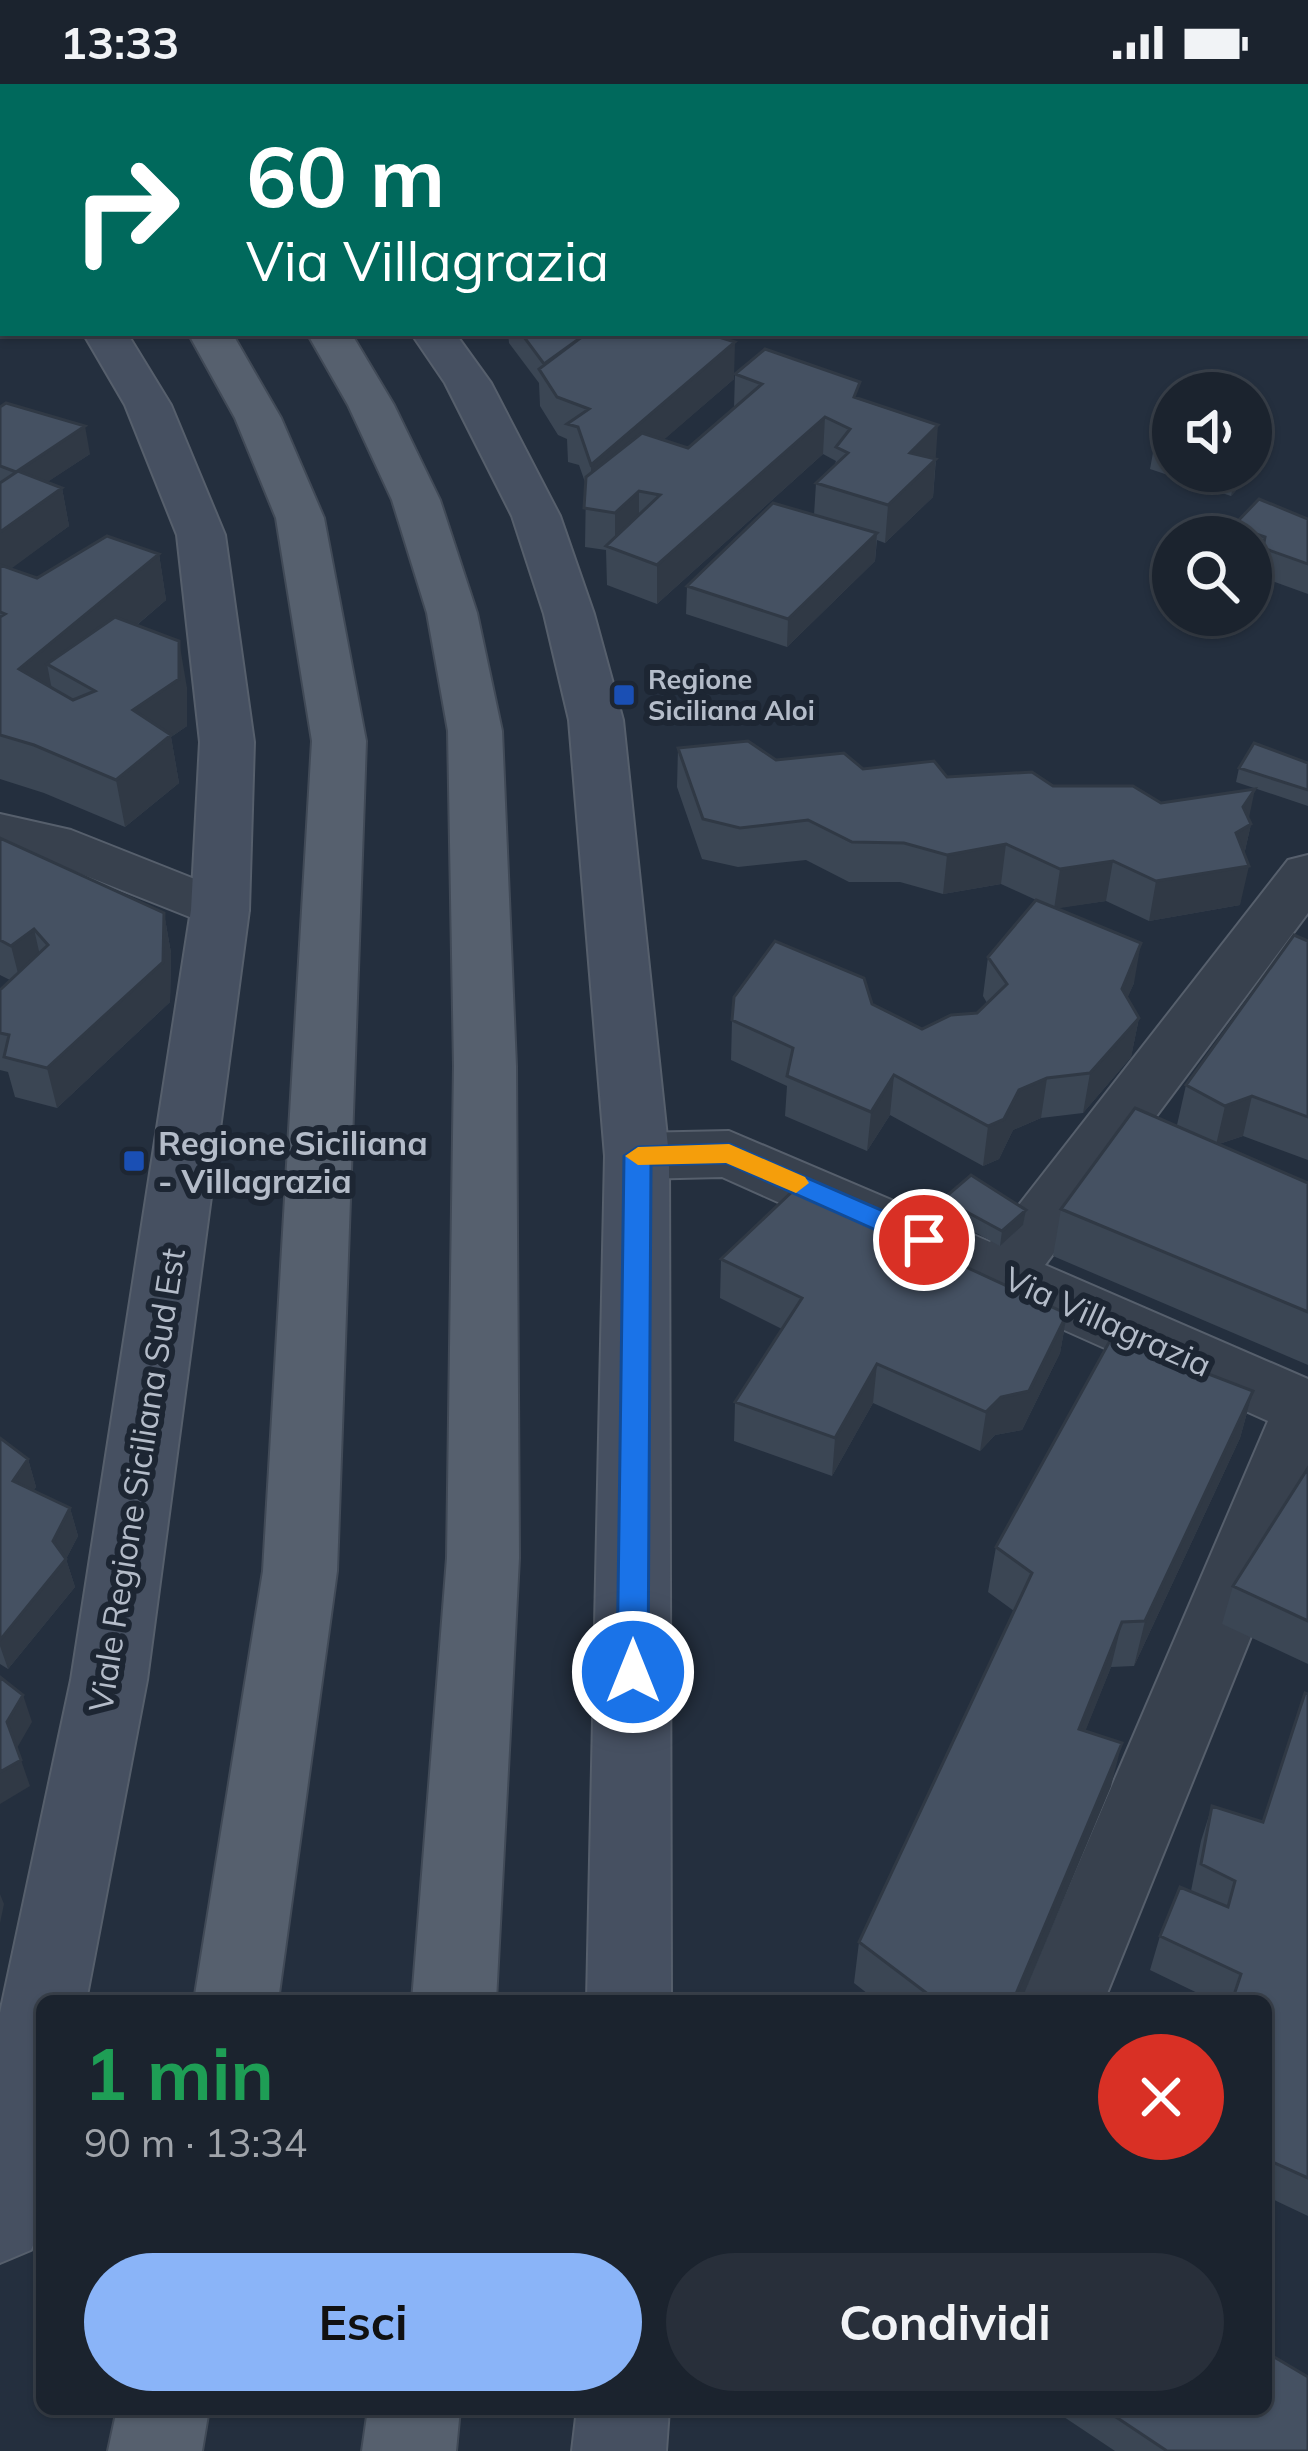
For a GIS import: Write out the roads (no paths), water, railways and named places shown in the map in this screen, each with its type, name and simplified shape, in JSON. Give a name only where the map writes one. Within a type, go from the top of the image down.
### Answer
[{"type":"main road","points":[[212,336],[258,418],[300,518],[324,632],[339,741],[327,1087],[300,1571],[237,1995]]},
{"type":"main road","points":[[331,336],[416,500],[452,613],[475,731],[485,1066],[483,1558],[454,1995]]},
{"type":"main road","points":[[155,2451],[162,2415]]},
{"type":"main road","points":[[409,2451],[412,2415]]},
{"type":"street","name":"Viale Regione Siciliana Sud Est","points":[[45,1995],[109,1680],[220,910],[227,742],[201,535],[148,405],[107,336]]},
{"type":"street","points":[[435,336],[468,383],[536,516],[596,720],[638,1156],[629,1995]]},
{"type":"street","points":[[0,831],[51,842],[220,910]]},
{"type":"street","points":[[1002,1274],[1308,873]]},
{"type":"street","name":"Via Villagrazia","points":[[638,1156],[729,1154],[1308,1409]]},
{"type":"street","points":[[1064,1995],[1308,1409]]},
{"type":"street","points":[[0,2219],[36,2042]]},
{"type":"street","points":[[619,2451],[622,2415]]},
{"type":"place","name":"Regione Siciliana Aloi","points":[[624,695]]},
{"type":"place","name":"Regione Siciliana - Villagrazia","points":[[134,1161]]}]
